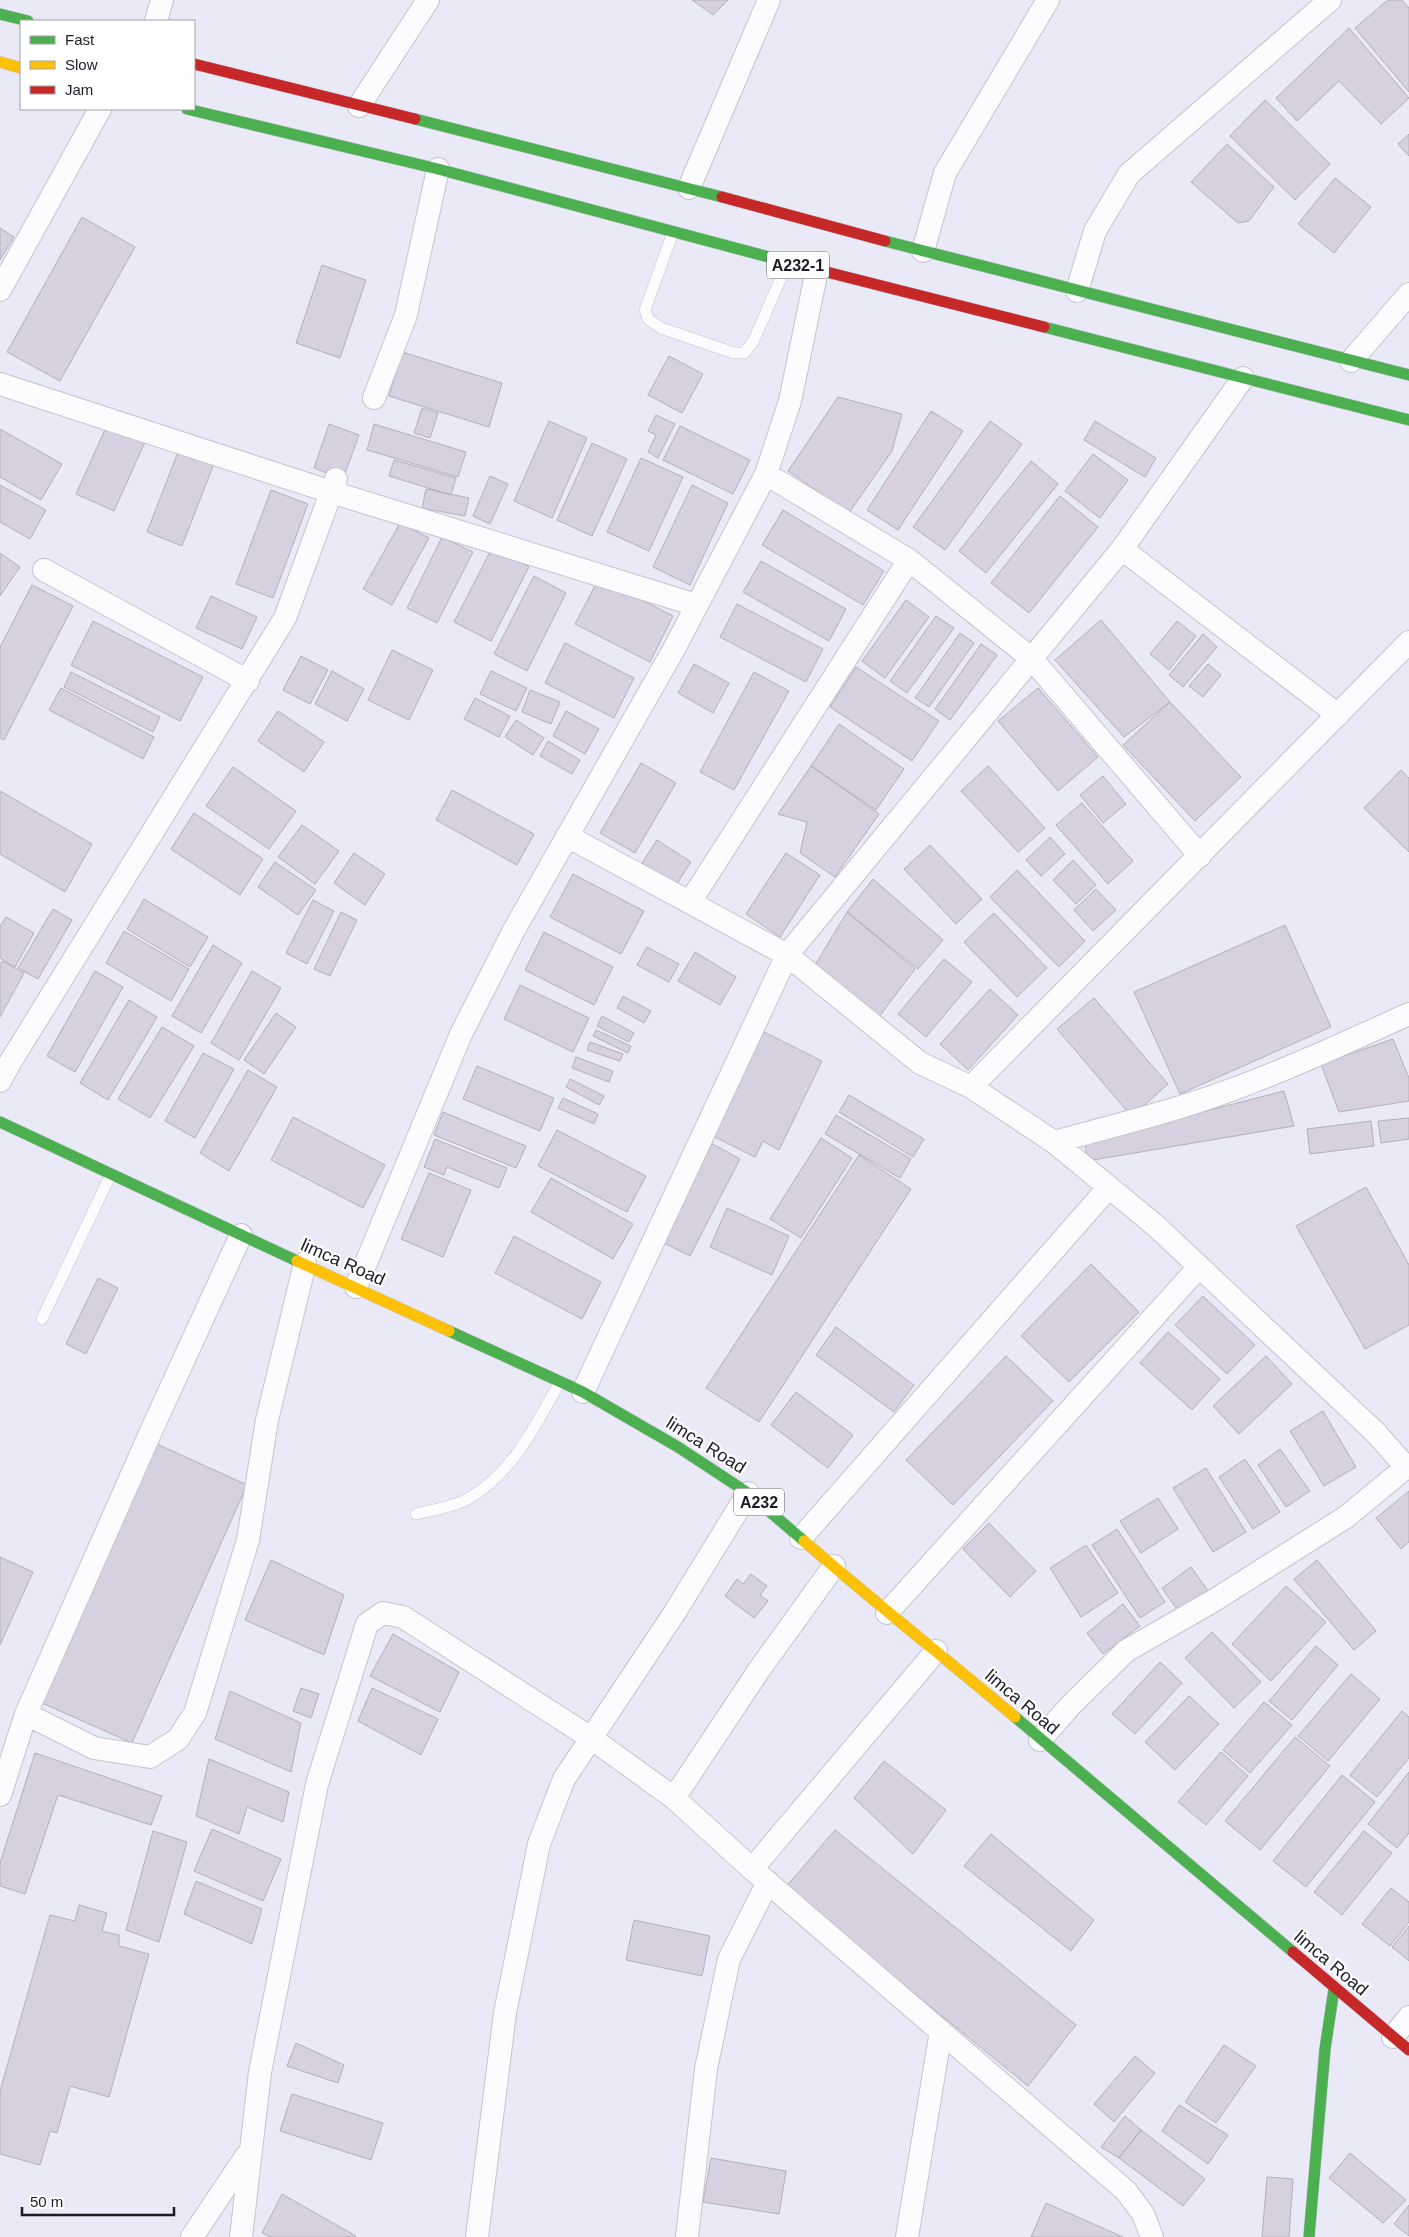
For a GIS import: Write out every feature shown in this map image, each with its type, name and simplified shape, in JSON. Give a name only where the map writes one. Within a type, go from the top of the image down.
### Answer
[{"type":"main road","points":[[0,14],[24,20]]},
{"type":"main road","points":[[0,62],[20,68]]},
{"type":"main road","name":"A232-1","points":[[195,64],[689,188],[820,225],[1409,375]]},
{"type":"main road","name":"A232-1","points":[[192,110],[438,169],[817,270],[1409,420]]},
{"type":"main road","name":"limca Road","points":[[0,1122],[582,1392],[678,1447],[748,1492],[887,1613],[936,1651],[1401,2044]]},
{"type":"main road","points":[[1309,2237],[1325,2049],[1334,1989]]},
{"type":"street","points":[[156,20],[162,0]]},
{"type":"street","points":[[359,106],[428,0]]},
{"type":"street","points":[[689,188],[769,0]]},
{"type":"street","points":[[923,251],[945,173],[1048,0]]},
{"type":"street","points":[[1077,291],[1095,231],[1129,174],[1330,0]]},
{"type":"street","points":[[0,290],[99,110]]},
{"type":"street","points":[[374,398],[406,315],[438,169]]},
{"type":"street","points":[[356,1286],[399,1188],[462,1034],[514,930],[674,649],[766,474],[790,401],[817,270]]},
{"type":"street","points":[[1351,361],[1409,294]]},
{"type":"street","points":[[582,1392],[787,955],[1122,549],[1244,378]]},
{"type":"street","points":[[0,384],[333,485],[696,605]]},
{"type":"street","points":[[766,474],[909,560],[1032,659],[1200,856]]},
{"type":"street","points":[[0,1081],[16,1052],[248,681],[285,618],[333,485]]},
{"type":"street","points":[[1122,549],[1338,716]]},
{"type":"street","points":[[690,902],[909,560]]},
{"type":"street","points":[[44,570],[248,681]]},
{"type":"street","points":[[971,1086],[1200,856],[1409,642]]},
{"type":"street","points":[[567,836],[787,955],[920,1063],[971,1086],[1054,1142],[1156,1226],[1376,1433],[1407,1466],[1346,1517],[1213,1601],[1126,1651],[1070,1706],[1040,1740]]},
{"type":"street","points":[[1054,1142],[1187,1105],[1310,1059],[1409,1014]]},
{"type":"street","points":[[801,1538],[1109,1187]]},
{"type":"street","points":[[0,1795],[26,1714],[152,1429],[241,1235]]},
{"type":"street","points":[[26,1714],[94,1748],[150,1757],[178,1740],[195,1713],[248,1540],[267,1420],[305,1263]]},
{"type":"street","points":[[887,1613],[1199,1267]]},
{"type":"street","points":[[477,2237],[505,2013],[539,1844],[564,1779],[675,1612],[748,1492]]},
{"type":"street","points":[[674,1798],[759,1670],[834,1566]]},
{"type":"street","points":[[241,2237],[249,2152],[260,2072],[317,1784],[367,1624],[383,1613],[403,1618],[591,1738],[674,1798],[760,1876],[1126,2191],[1143,2214],[1152,2237]]},
{"type":"street","points":[[687,2237],[706,2068],[729,1959],[760,1876],[936,1651]]},
{"type":"street","points":[[1401,2044],[1409,2017]]},
{"type":"street","points":[[907,2237],[941,2031]]},
{"type":"street","points":[[192,2237],[249,2152]]},
{"type":"lane","points":[[673,232],[645,310],[648,319],[662,328],[734,353],[744,353],[753,342],[788,262]]},
{"type":"lane","points":[[42,1319],[111,1174]]},
{"type":"lane","points":[[416,1514],[470,1498],[488,1484],[522,1447],[560,1382]]},
{"type":"building","points":[[692,0],[728,0],[713,15]]},
{"type":"building","points":[[1388,0],[1402,0],[1409,8],[1409,92],[1355,28]]},
{"type":"building","points":[[1349,28],[1409,98],[1381,124],[1339,81],[1297,121],[1276,98]]},
{"type":"building","points":[[1265,100],[1330,164],[1295,200],[1230,136]]},
{"type":"building","points":[[1409,134],[1409,156],[1398,144]]},
{"type":"building","points":[[1227,144],[1274,187],[1249,221],[1238,223],[1191,182]]},
{"type":"building","points":[[1335,178],[1371,207],[1334,253],[1298,224]]},
{"type":"building","points":[[82,217],[135,247],[60,381],[7,352]]},
{"type":"building","points":[[0,228],[14,237],[0,260]]},
{"type":"building","points":[[322,265],[366,280],[340,358],[296,343]]},
{"type":"building","points":[[402,352],[502,383],[489,427],[389,396]]},
{"type":"building","points":[[669,356],[703,374],[682,413],[648,395]]},
{"type":"building","points":[[838,397],[902,414],[892,451],[849,513],[788,471]]},
{"type":"building","points":[[422,408],[438,413],[430,438],[414,433]]},
{"type":"building","points":[[931,411],[963,431],[898,530],[867,510]]},
{"type":"building","points":[[656,415],[675,424],[658,458],[648,452],[656,435],[648,431]]},
{"type":"building","points":[[549,421],[587,438],[552,518],[514,501]]},
{"type":"building","points":[[990,421],[1022,444],[945,550],[913,527]]},
{"type":"building","points":[[1095,421],[1156,458],[1145,477],[1084,440]]},
{"type":"building","points":[[108,423],[146,440],[114,511],[76,494]]},
{"type":"building","points":[[329,424],[359,435],[343,479],[314,468]]},
{"type":"building","points":[[374,424],[466,452],[458,477],[367,450]]},
{"type":"building","points":[[680,426],[750,460],[733,494],[663,460]]},
{"type":"building","points":[[0,429],[62,464],[41,500],[0,477]]},
{"type":"building","points":[[592,443],[627,459],[592,536],[557,520]]},
{"type":"building","points":[[180,447],[215,461],[182,546],[147,532]]},
{"type":"building","points":[[1093,454],[1128,480],[1100,518],[1065,491]]},
{"type":"building","points":[[641,458],[683,477],[649,551],[607,532]]},
{"type":"building","points":[[394,460],[456,478],[451,495],[389,476]]},
{"type":"building","points":[[1031,461],[1058,484],[986,573],[959,551]]},
{"type":"building","points":[[490,476],[508,484],[490,524],[473,516]]},
{"type":"building","points":[[0,485],[46,510],[30,539],[0,522]]},
{"type":"building","points":[[692,485],[728,503],[690,585],[653,567]]},
{"type":"building","points":[[426,489],[469,498],[465,516],[422,508]]},
{"type":"building","points":[[271,490],[308,504],[273,598],[236,584]]},
{"type":"building","points":[[1060,496],[1098,527],[1029,613],[991,583]]},
{"type":"building","points":[[783,510],[884,571],[863,605],[762,545]]},
{"type":"building","points":[[400,523],[429,538],[392,605],[363,589]]},
{"type":"building","points":[[442,537],[473,552],[437,623],[407,608]]},
{"type":"building","points":[[492,548],[529,567],[491,641],[454,622]]},
{"type":"building","points":[[0,553],[20,567],[0,596]]},
{"type":"building","points":[[761,561],[846,609],[829,641],[743,592]]},
{"type":"building","points":[[534,576],[566,593],[527,671],[494,654]]},
{"type":"building","points":[[599,578],[673,616],[650,662],[575,624]]},
{"type":"building","points":[[32,585],[73,606],[4,740],[0,738],[0,647]]},
{"type":"building","points":[[211,596],[257,617],[242,649],[196,628]]},
{"type":"building","points":[[906,600],[929,617],[885,678],[862,661]]},
{"type":"building","points":[[737,604],[823,649],[806,682],[720,637]]},
{"type":"building","points":[[936,616],[954,628],[907,693],[890,681]]},
{"type":"building","points":[[1101,620],[1170,702],[1124,737],[1055,660]]},
{"type":"building","points":[[93,621],[203,677],[180,721],[71,665]]},
{"type":"building","points":[[1177,621],[1196,636],[1169,670],[1150,654]]},
{"type":"building","points":[[960,633],[974,643],[929,707],[915,698]]},
{"type":"building","points":[[1203,634],[1217,647],[1183,687],[1169,675]]},
{"type":"building","points":[[565,643],[634,678],[614,718],[545,683]]},
{"type":"building","points":[[981,644],[997,655],[950,720],[935,709]]},
{"type":"building","points":[[392,650],[433,670],[409,720],[368,700]]},
{"type":"building","points":[[301,656],[328,670],[310,704],[283,690]]},
{"type":"building","points":[[694,664],[729,683],[713,713],[678,693]]},
{"type":"building","points":[[1208,664],[1221,675],[1203,697],[1189,686]]},
{"type":"building","points":[[856,667],[939,721],[912,761],[830,707]]},
{"type":"building","points":[[332,671],[364,689],[347,721],[315,704]]},
{"type":"building","points":[[491,671],[527,688],[516,711],[480,694]]},
{"type":"building","points":[[71,672],[160,717],[153,732],[64,687]]},
{"type":"building","points":[[754,672],[789,691],[734,790],[700,772]]},
{"type":"building","points":[[61,688],[154,737],[143,759],[49,710]]},
{"type":"building","points":[[1038,688],[1098,757],[1058,791],[998,721]]},
{"type":"building","points":[[530,690],[560,702],[551,724],[522,712]]},
{"type":"building","points":[[475,698],[510,716],[499,737],[464,719]]},
{"type":"building","points":[[1170,702],[1241,777],[1195,821],[1123,745]]},
{"type":"building","points":[[278,711],[324,742],[304,772],[258,741]]},
{"type":"building","points":[[566,711],[599,729],[585,754],[553,736]]},
{"type":"building","points":[[516,720],[544,738],[533,755],[505,737]]},
{"type":"building","points":[[839,724],[904,769],[876,810],[811,766]]},
{"type":"building","points":[[548,741],[580,760],[572,774],[540,756]]},
{"type":"building","points":[[641,763],[676,783],[635,853],[600,833]]},
{"type":"building","points":[[811,766],[879,814],[835,877],[800,853],[807,822],[778,814]]},
{"type":"building","points":[[988,766],[1045,828],[1018,852],[961,791]]},
{"type":"building","points":[[233,767],[296,811],[269,849],[206,806]]},
{"type":"building","points":[[1401,770],[1409,778],[1409,852],[1364,808]]},
{"type":"building","points":[[1103,776],[1126,804],[1103,823],[1080,795]]},
{"type":"building","points":[[452,790],[534,834],[517,865],[436,820]]},
{"type":"building","points":[[0,791],[92,844],[65,892],[0,854]]},
{"type":"building","points":[[1082,803],[1133,861],[1108,884],[1056,825]]},
{"type":"building","points":[[194,813],[263,859],[240,895],[171,849]]},
{"type":"building","points":[[302,825],[339,851],[315,884],[278,857]]},
{"type":"building","points":[[1050,837],[1065,854],[1041,876],[1026,860]]},
{"type":"building","points":[[657,840],[691,862],[676,885],[642,863]]},
{"type":"building","points":[[930,845],[982,899],[956,924],[904,869]]},
{"type":"building","points":[[354,853],[385,874],[365,905],[334,883]]},
{"type":"building","points":[[786,853],[820,875],[780,937],[746,914]]},
{"type":"building","points":[[1073,860],[1096,885],[1076,904],[1053,880]]},
{"type":"building","points":[[275,862],[316,890],[298,915],[258,887]]},
{"type":"building","points":[[1017,870],[1085,941],[1059,967],[990,897]]},
{"type":"building","points":[[573,874],[644,911],[621,954],[550,917]]},
{"type":"building","points":[[873,879],[943,940],[918,969],[847,912]]},
{"type":"building","points":[[1096,889],[1116,910],[1093,931],[1074,910]]},
{"type":"building","points":[[144,899],[208,937],[190,967],[127,929]]},
{"type":"building","points":[[313,900],[334,911],[307,964],[286,953]]},
{"type":"building","points":[[53,909],[72,920],[38,979],[18,968]]},
{"type":"building","points":[[341,912],[357,920],[330,976],[314,969]]},
{"type":"building","points":[[847,912],[915,969],[878,1018],[812,970]]},
{"type":"building","points":[[994,913],[1047,968],[1017,997],[964,942]]},
{"type":"building","points":[[6,917],[34,933],[15,967],[0,958],[0,926]]},
{"type":"building","points":[[1285,925],[1331,1027],[1180,1094],[1134,992]]},
{"type":"building","points":[[124,931],[189,969],[171,1001],[106,963]]},
{"type":"building","points":[[544,932],[613,967],[594,1005],[525,970]]},
{"type":"building","points":[[213,945],[242,963],[201,1033],[172,1016]]},
{"type":"building","points":[[647,947],[679,964],[669,982],[637,965]]},
{"type":"building","points":[[695,952],[736,977],[720,1005],[678,981]]},
{"type":"building","points":[[944,959],[972,982],[926,1037],[898,1014]]},
{"type":"building","points":[[2,961],[24,973],[0,1017],[0,964]]},
{"type":"building","points":[[95,971],[123,987],[75,1072],[47,1056]]},
{"type":"building","points":[[252,971],[281,988],[239,1060],[211,1043]]},
{"type":"building","points":[[520,985],[589,1018],[573,1052],[504,1019]]},
{"type":"building","points":[[990,989],[1018,1015],[968,1070],[940,1044]]},
{"type":"building","points":[[623,996],[651,1011],[644,1023],[617,1008]]},
{"type":"building","points":[[1094,998],[1168,1084],[1139,1110],[1127,1111],[1057,1029]]},
{"type":"building","points":[[129,1000],[157,1017],[108,1100],[80,1083]]},
{"type":"building","points":[[276,1013],[296,1027],[264,1074],[244,1060]]},
{"type":"building","points":[[602,1016],[634,1033],[629,1042],[597,1026]]},
{"type":"building","points":[[162,1027],[194,1046],[150,1118],[118,1099]]},
{"type":"building","points":[[596,1030],[631,1046],[628,1053],[593,1036]]},
{"type":"building","points":[[762,1031],[822,1061],[779,1150],[763,1141],[755,1157],[711,1135]]},
{"type":"building","points":[[1393,1039],[1409,1078],[1409,1101],[1339,1112],[1321,1064]]},
{"type":"building","points":[[590,1042],[623,1054],[620,1061],[587,1050]]},
{"type":"building","points":[[203,1053],[234,1069],[195,1138],[165,1121]]},
{"type":"building","points":[[576,1057],[613,1071],[609,1082],[572,1068]]},
{"type":"building","points":[[477,1066],[554,1098],[540,1131],[463,1099]]},
{"type":"building","points":[[248,1070],[277,1087],[229,1171],[200,1153]]},
{"type":"building","points":[[570,1079],[604,1096],[599,1105],[566,1087]]},
{"type":"building","points":[[1284,1091],[1294,1126],[1087,1161],[1085,1142]]},
{"type":"building","points":[[849,1095],[924,1139],[913,1157],[839,1112]]},
{"type":"building","points":[[563,1098],[598,1114],[594,1124],[558,1108]]},
{"type":"building","points":[[443,1112],[526,1146],[516,1168],[434,1135]]},
{"type":"building","points":[[836,1115],[911,1159],[900,1178],[825,1134]]},
{"type":"building","points":[[293,1117],[385,1165],[363,1208],[271,1160]]},
{"type":"building","points":[[1409,1118],[1409,1139],[1381,1143],[1378,1121]]},
{"type":"building","points":[[1371,1121],[1374,1146],[1310,1154],[1307,1129]]},
{"type":"building","points":[[557,1130],[646,1176],[627,1212],[538,1166]]},
{"type":"building","points":[[821,1138],[852,1158],[801,1238],[770,1219]]},
{"type":"building","points":[[435,1139],[507,1168],[499,1188],[447,1167],[444,1175],[424,1167]]},
{"type":"building","points":[[709,1142],[740,1159],[690,1256],[658,1240]]},
{"type":"building","points":[[859,1155],[911,1189],[759,1422],[706,1388]]},
{"type":"building","points":[[429,1173],[471,1190],[443,1257],[401,1239]]},
{"type":"building","points":[[551,1178],[633,1224],[613,1259],[531,1212]]},
{"type":"building","points":[[1366,1187],[1409,1265],[1409,1325],[1365,1349],[1296,1226]]},
{"type":"building","points":[[727,1208],[789,1236],[772,1275],[710,1247]]},
{"type":"building","points":[[514,1236],[601,1282],[582,1319],[495,1273]]},
{"type":"building","points":[[1091,1264],[1139,1312],[1069,1382],[1021,1336]]},
{"type":"building","points":[[98,1278],[118,1288],[86,1354],[66,1344]]},
{"type":"building","points":[[1203,1296],[1255,1345],[1227,1374],[1175,1325]]},
{"type":"building","points":[[836,1327],[914,1385],[894,1412],[816,1355]]},
{"type":"building","points":[[1168,1332],[1220,1379],[1192,1410],[1140,1363]]},
{"type":"building","points":[[1006,1356],[1053,1401],[953,1505],[906,1460]]},
{"type":"building","points":[[1266,1356],[1292,1384],[1239,1434],[1213,1406]]},
{"type":"building","points":[[796,1392],[853,1435],[828,1468],[771,1425]]},
{"type":"building","points":[[1323,1411],[1356,1467],[1324,1486],[1290,1431]]},
{"type":"building","points":[[157,1444],[247,1485],[132,1743],[42,1703]]},
{"type":"building","points":[[1280,1449],[1310,1491],[1286,1507],[1258,1465]]},
{"type":"building","points":[[1245,1459],[1280,1512],[1253,1529],[1219,1477]]},
{"type":"building","points":[[1206,1468],[1246,1532],[1213,1552],[1173,1488]]},
{"type":"building","points":[[1409,1491],[1409,1542],[1401,1549],[1376,1518]]},
{"type":"building","points":[[1158,1498],[1178,1529],[1141,1553],[1120,1521]]},
{"type":"building","points":[[989,1523],[1036,1571],[1010,1597],[963,1549]]},
{"type":"building","points":[[1117,1529],[1165,1602],[1140,1618],[1092,1545]]},
{"type":"building","points":[[1086,1545],[1118,1593],[1081,1617],[1050,1568]]},
{"type":"building","points":[[0,1557],[33,1572],[0,1645]]},
{"type":"building","points":[[271,1560],[344,1595],[324,1655],[245,1620]]},
{"type":"building","points":[[1317,1560],[1376,1631],[1354,1650],[1294,1579]]},
{"type":"building","points":[[1191,1567],[1208,1591],[1179,1612],[1162,1588]]},
{"type":"building","points":[[751,1574],[767,1586],[760,1595],[768,1601],[754,1618],[725,1596],[737,1579],[743,1584]]},
{"type":"building","points":[[1286,1586],[1326,1622],[1271,1681],[1232,1644]]},
{"type":"building","points":[[1123,1604],[1140,1626],[1103,1654],[1087,1633]]},
{"type":"building","points":[[1212,1632],[1261,1682],[1234,1708],[1185,1658]]},
{"type":"building","points":[[393,1634],[459,1672],[440,1712],[370,1676]]},
{"type":"building","points":[[1316,1646],[1338,1665],[1292,1720],[1269,1701]]},
{"type":"building","points":[[1160,1662],[1182,1683],[1135,1734],[1112,1714]]},
{"type":"building","points":[[1351,1674],[1380,1699],[1328,1761],[1298,1736]]},
{"type":"building","points":[[301,1688],[319,1694],[311,1718],[293,1711]]},
{"type":"building","points":[[372,1688],[438,1719],[421,1755],[358,1721]]},
{"type":"building","points":[[230,1691],[301,1723],[291,1772],[215,1739]]},
{"type":"building","points":[[1189,1696],[1219,1724],[1175,1770],[1145,1742]]},
{"type":"building","points":[[1264,1702],[1292,1725],[1250,1773],[1223,1750]]},
{"type":"building","points":[[1402,1711],[1409,1717],[1409,1758],[1377,1797],[1350,1775]]},
{"type":"building","points":[[1295,1737],[1330,1766],[1260,1850],[1225,1821]]},
{"type":"building","points":[[1221,1752],[1248,1776],[1206,1825],[1178,1802]]},
{"type":"building","points":[[35,1753],[162,1796],[151,1825],[58,1795],[25,1894],[0,1886],[0,1863]]},
{"type":"building","points":[[209,1759],[289,1792],[283,1822],[247,1807],[239,1834],[196,1816]]},
{"type":"building","points":[[884,1761],[946,1810],[913,1854],[854,1798]]},
{"type":"building","points":[[1409,1772],[1409,1833],[1397,1848],[1368,1824]]},
{"type":"building","points":[[1342,1775],[1375,1802],[1306,1887],[1273,1861]]},
{"type":"building","points":[[212,1829],[281,1859],[263,1901],[194,1871]]},
{"type":"building","points":[[835,1830],[1076,2025],[1028,2086],[785,1888]]},
{"type":"building","points":[[153,1831],[187,1842],[159,1942],[126,1930]]},
{"type":"building","points":[[1364,1831],[1392,1853],[1342,1915],[1314,1892]]},
{"type":"building","points":[[991,1834],[1094,1920],[1071,1951],[964,1866]]},
{"type":"building","points":[[196,1881],[262,1909],[252,1944],[184,1914]]},
{"type":"building","points":[[1391,1888],[1409,1902],[1409,1922],[1390,1946],[1362,1924]]},
{"type":"building","points":[[79,1905],[107,1913],[102,1931],[119,1935],[119,1946],[149,1954],[109,2097],[70,2086],[57,2133],[50,2131],[40,2165],[0,2154],[0,2091],[50,1915],[75,1921]]},
{"type":"building","points":[[634,1920],[710,1936],[702,1976],[626,1960]]},
{"type":"building","points":[[1409,1926],[1409,1961],[1392,1947]]},
{"type":"building","points":[[296,2043],[344,2065],[338,2083],[287,2066]]},
{"type":"building","points":[[1224,2045],[1256,2066],[1216,2123],[1185,2102]]},
{"type":"building","points":[[1135,2056],[1155,2073],[1114,2122],[1094,2104]]},
{"type":"building","points":[[292,2094],[383,2123],[371,2160],[280,2131]]},
{"type":"building","points":[[1179,2105],[1228,2135],[1208,2164],[1162,2131]]},
{"type":"building","points":[[1125,2116],[1141,2130],[1119,2158],[1101,2147]]},
{"type":"building","points":[[1141,2130],[1205,2179],[1183,2206],[1119,2158]]},
{"type":"building","points":[[1350,2153],[1406,2200],[1383,2223],[1329,2178]]},
{"type":"building","points":[[711,2158],[786,2171],[779,2214],[703,2202]]},
{"type":"building","points":[[1267,2177],[1293,2179],[1289,2237],[1262,2237]]},
{"type":"building","points":[[282,2194],[356,2236],[271,2237],[262,2233]]},
{"type":"building","points":[[1046,2203],[1123,2237],[1031,2237]]},
{"type":"building","points":[[1409,2205],[1409,2236],[1394,2224]]},
{"type":"traffic: fast","points":[[0,14],[24,20]]},
{"type":"traffic: fast","points":[[191,110],[438,169],[791,263]]},
{"type":"traffic: fast","points":[[415,119],[722,197]]},
{"type":"traffic: fast","points":[[885,241],[1409,375]]},
{"type":"traffic: fast","points":[[1044,327],[1409,420]]},
{"type":"traffic: fast","points":[[0,1122],[297,1261]]},
{"type":"traffic: fast","points":[[449,1331],[583,1392],[678,1447],[748,1493],[804,1541]]},
{"type":"traffic: fast","points":[[1015,1717],[1293,1952]]},
{"type":"traffic: fast","points":[[1309,2237],[1325,2049],[1334,1989]]},
{"type":"traffic: slow","points":[[0,62],[20,68]]},
{"type":"traffic: slow","points":[[297,1261],[449,1331]]},
{"type":"traffic: slow","points":[[804,1541],[1015,1717]]},
{"type":"traffic: jam","points":[[195,64],[415,119]]},
{"type":"traffic: jam","points":[[722,197],[885,241]]},
{"type":"traffic: jam","points":[[791,263],[1044,327]]},
{"type":"traffic: jam","points":[[1293,1952],[1409,2050]]}]
